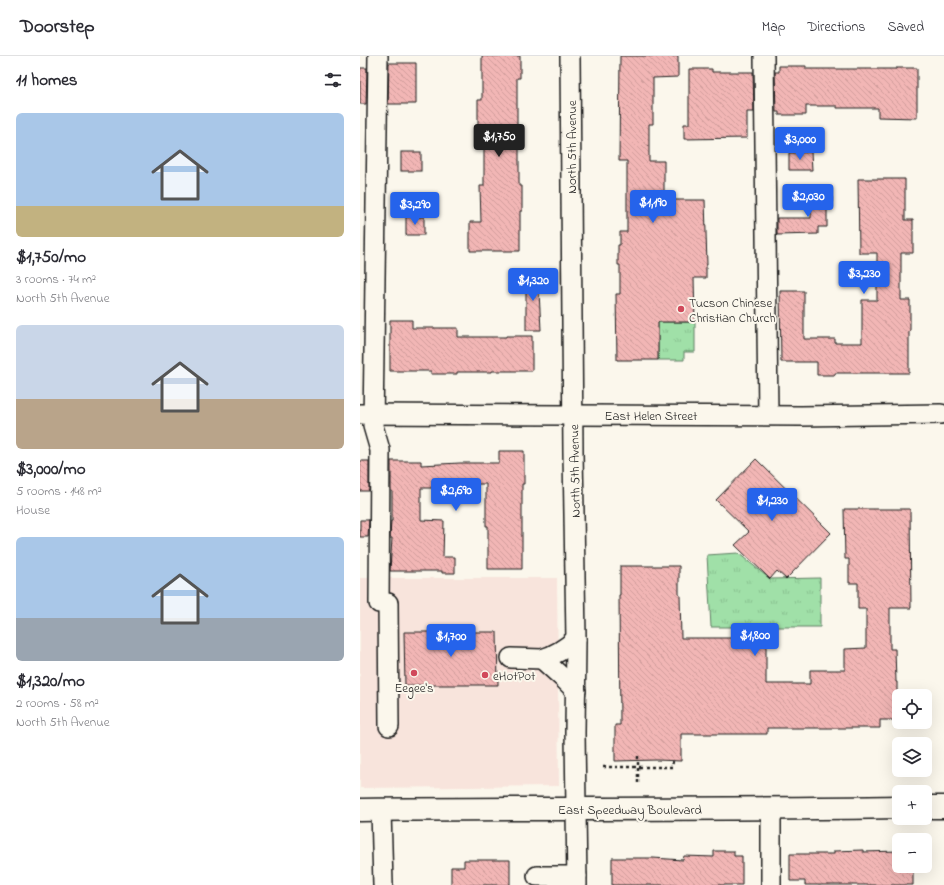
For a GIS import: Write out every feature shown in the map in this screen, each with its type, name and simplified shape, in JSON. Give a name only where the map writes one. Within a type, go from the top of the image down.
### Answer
[{"type":"main road","name":"East Speedway Boulevard","points":[[360,810],[576,808],[771,809],[892,807]]},
{"type":"main road","points":[[932,807],[944,807]]},
{"type":"street","points":[[378,56],[367,414],[373,426],[380,450],[383,603],[390,726]]},
{"type":"street","name":"North 5th Avenue","points":[[570,56],[577,880]]},
{"type":"street","points":[[764,56],[768,415]]},
{"type":"street","name":"East Helen Street","points":[[367,414],[801,416],[943,414]]},
{"type":"street","points":[[511,658],[542,659],[553,656],[566,648],[576,639]]},
{"type":"street","points":[[542,659],[576,691]]},
{"type":"street","points":[[771,809],[771,885]]},
{"type":"street","points":[[381,810],[382,885]]},
{"type":"street","points":[[537,876],[577,880]]},
{"type":"path","points":[[638,756],[638,784]]},
{"type":"path","points":[[603,767],[672,767],[673,761]]},
{"type":"shaded area","points":[[360,578],[557,578],[559,786],[360,788]]},
{"type":"green space","points":[[658,322],[695,322],[695,352],[684,352],[684,360],[658,360]]},
{"type":"green space","points":[[738,553],[770,579],[820,578],[820,627],[711,627],[707,555]]},
{"type":"building","points":[[482,56],[520,56],[520,78],[517,78],[517,137],[519,137],[519,186],[522,186],[522,211],[520,211],[520,251],[470,251],[470,222],[481,222],[480,186],[484,186],[484,126],[478,126],[478,100],[482,100]]},
{"type":"building","points":[[620,56],[678,56],[678,77],[653,78],[653,124],[649,124],[649,161],[664,161],[664,200],[705,200],[706,278],[694,278],[695,322],[658,322],[658,360],[617,360],[616,294],[620,294],[618,245],[620,245],[620,232],[627,232],[627,161],[619,161]]},
{"type":"building","points":[[389,63],[416,63],[416,104],[388,104]]},
{"type":"building","points":[[779,66],[806,66],[806,69],[917,68],[917,118],[878,117],[878,108],[837,108],[837,106],[806,106],[806,115],[779,115],[779,112],[776,112],[775,72],[779,72]]},
{"type":"building","points":[[360,68],[367,68],[366,104],[360,104]]},
{"type":"building","points":[[689,69],[712,69],[712,72],[753,72],[754,112],[747,112],[747,138],[684,139],[684,124],[689,124]]},
{"type":"building","points":[[401,152],[421,152],[421,171],[401,171]]},
{"type":"building","points":[[811,152],[812,170],[789,170],[789,153]]},
{"type":"building","points":[[858,179],[905,179],[905,220],[913,220],[913,253],[901,253],[901,300],[910,300],[909,373],[835,373],[835,375],[817,375],[817,362],[781,362],[780,291],[804,291],[804,339],[835,339],[835,343],[862,343],[862,300],[877,300],[877,253],[859,253]]},
{"type":"building","points":[[811,194],[832,194],[832,208],[827,208],[827,227],[818,227],[818,234],[777,235],[777,218],[811,218]]},
{"type":"building","points":[[406,217],[424,217],[424,235],[406,235]]},
{"type":"building","points":[[526,272],[538,272],[541,330],[526,330]]},
{"type":"building","points":[[390,320],[412,320],[412,328],[458,328],[458,337],[532,336],[532,371],[457,372],[457,374],[431,374],[431,371],[390,371]]},
{"type":"building","points":[[499,451],[524,451],[524,484],[522,484],[522,569],[488,569],[486,484],[454,484],[455,488],[421,488],[421,520],[444,521],[443,557],[455,557],[455,573],[442,573],[442,571],[390,571],[392,538],[390,538],[392,521],[391,461],[421,461],[421,465],[499,463]]},
{"type":"building","points":[[756,459],[831,533],[786,579],[777,571],[770,579],[735,545],[749,532],[716,500]]},
{"type":"building","points":[[360,461],[369,461],[369,491],[360,491]]},
{"type":"building","points":[[844,509],[910,509],[911,608],[890,608],[890,649],[895,649],[897,682],[897,689],[892,689],[892,720],[880,720],[880,728],[767,728],[767,734],[681,734],[681,761],[615,761],[615,725],[620,725],[620,566],[679,566],[681,638],[766,638],[766,684],[810,684],[810,670],[845,670],[845,649],[866,648],[866,609],[858,609],[858,583],[849,583],[849,559],[845,559]]},
{"type":"building","points":[[360,520],[369,520],[368,537],[360,537]]},
{"type":"building","points":[[404,632],[497,632],[498,685],[405,685]]},
{"type":"building","points":[[714,851],[734,851],[734,856],[742,856],[742,885],[612,885],[612,858],[683,860],[684,856],[714,857]]},
{"type":"building","points":[[834,851],[892,851],[892,873],[913,873],[913,885],[805,885],[805,881],[790,881],[790,854],[834,854]]},
{"type":"building","points":[[464,860],[510,860],[510,885],[451,885],[451,867],[464,867]]},
{"type":"place","name":"Tucson Chinese Christian Church","points":[[681,309]]},
{"type":"place","name":"Eegee's","points":[[414,673]]},
{"type":"place","name":"eHotPot","points":[[485,675]]}]
